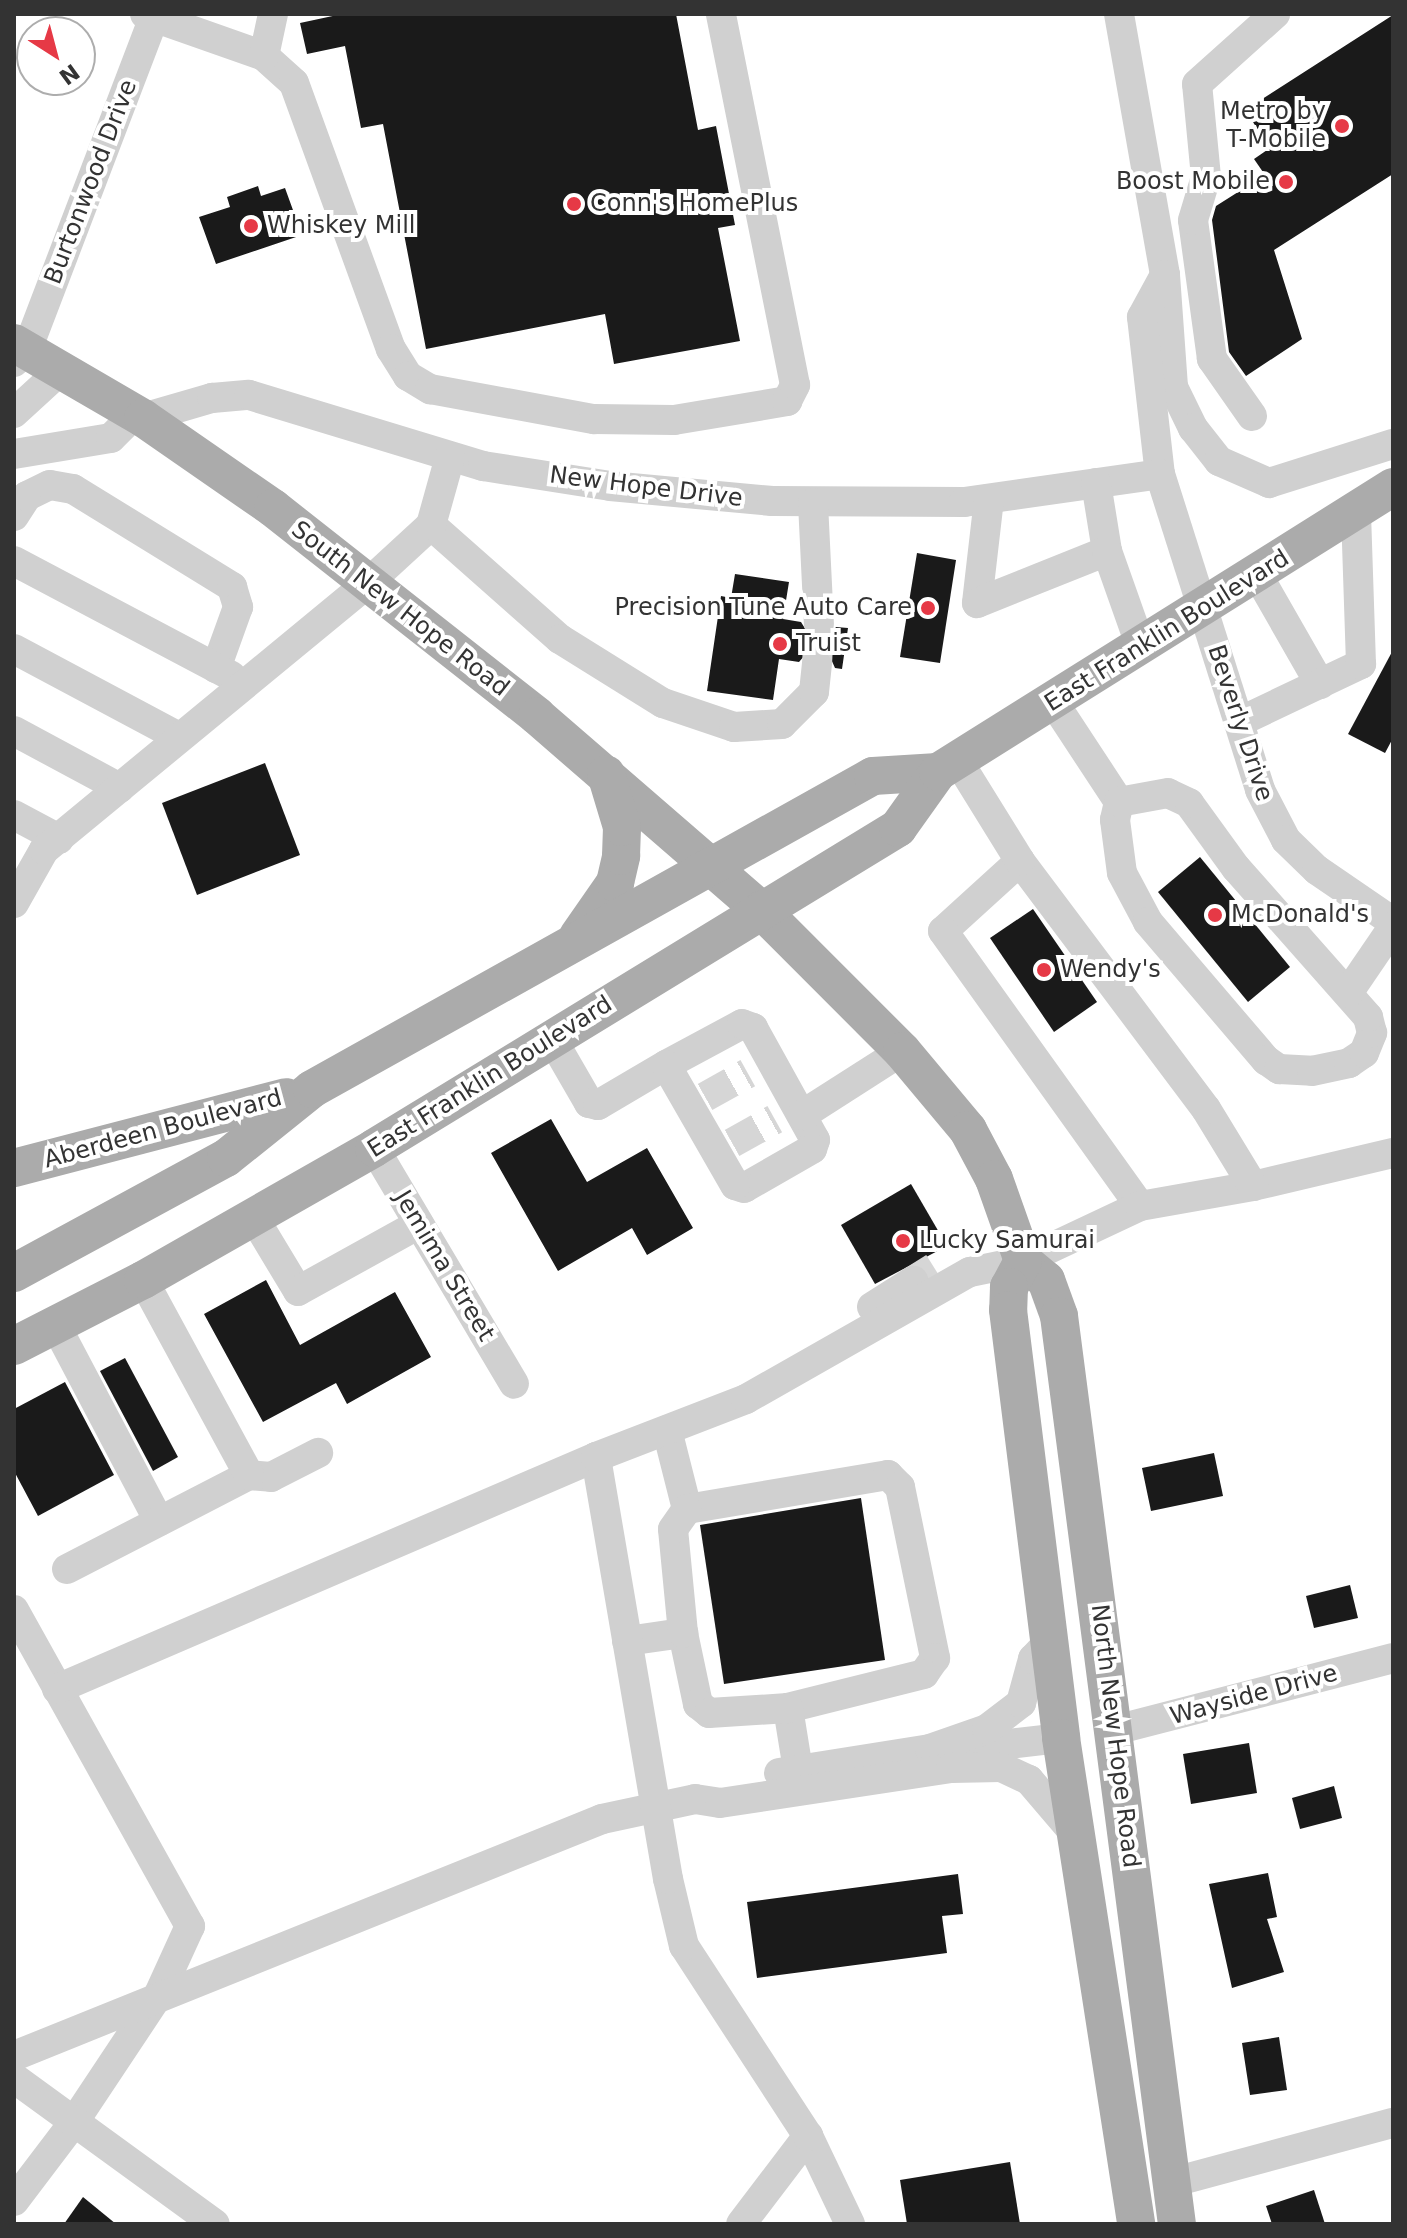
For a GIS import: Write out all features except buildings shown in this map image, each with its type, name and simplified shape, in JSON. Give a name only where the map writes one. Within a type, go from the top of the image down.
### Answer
[{"type":"main road","name":"South New Hope Road","points":[[18,352],[61,370],[139,416],[273,508],[606,774],[761,910]]},
{"type":"main road","name":"East Franklin Boulevard","points":[[14,1346],[143,1280],[374,1148],[898,828],[948,767],[1393,487]]},
{"type":"main road","name":"East Franklin Boulevard","points":[[14,1273],[226,1158],[312,1089],[873,776],[948,767]]},
{"type":"main road","points":[[566,950],[598,911],[618,870],[622,827],[606,774]]},
{"type":"main road","name":"North New Hope Road","points":[[761,910],[902,1051],[968,1130],[994,1179],[1023,1261],[1046,1280],[1059,1316],[1177,2224]]},
{"type":"main road","name":"Aberdeen Boulevard","points":[[14,1168],[245,1112],[312,1089]]},
{"type":"main road","name":"North New Hope Road","points":[[1023,1261],[1007,1298],[1061,1738],[1136,2224]]},
{"type":"main road","points":[[1061,1738],[1085,1758],[1103,1801],[1127,1821]]},
{"type":"street","points":[[264,56],[273,14]]},
{"type":"street","points":[[152,15],[264,56],[294,83],[391,349],[408,376],[430,389],[594,419],[674,420],[787,401],[795,385],[721,14]]},
{"type":"street","points":[[1119,14],[1165,275],[1173,387],[1193,428],[1219,461],[1269,483],[1393,444]]},
{"type":"street","points":[[1252,416],[1212,359],[1193,220],[1206,177],[1197,84],[1275,14]]},
{"type":"street","name":"Burtonwood Drive","points":[[18,352],[152,15]]},
{"type":"street","name":"Beverly Drive","points":[[1165,275],[1142,317],[1160,474],[1241,721],[1260,790],[1286,840],[1317,870],[1393,924]]},
{"type":"street","points":[[14,413],[61,370]]},
{"type":"street","name":"New Hope Drive","points":[[139,416],[212,398],[249,395],[450,457],[610,486],[813,503],[887,505],[989,499],[1160,474]]},
{"type":"street","points":[[14,454],[111,438],[139,416]]},
{"type":"street","points":[[15,899],[44,850],[368,583],[431,525],[450,457]]},
{"type":"street","points":[[1096,483],[1107,551],[1141,647]]},
{"type":"street","points":[[14,516],[27,496],[50,485],[73,489],[232,587],[238,607],[216,668]]},
{"type":"street","points":[[989,499],[977,603],[1107,551]]},
{"type":"street","points":[[813,503],[819,624]]},
{"type":"street","points":[[1241,721],[1361,664],[1356,510]]},
{"type":"street","points":[[431,525],[560,639],[663,703],[734,727],[782,724],[814,692],[817,665]]},
{"type":"street","points":[[14,561],[246,684]]},
{"type":"street","points":[[1257,574],[1320,684]]},
{"type":"street","points":[[14,649],[179,737]]},
{"type":"street","points":[[1054,703],[1119,802],[1115,820],[1122,873],[1148,922],[1266,1060],[1279,1069],[1312,1071],[1349,1063],[1364,1053],[1372,1033],[1368,1017],[1236,868],[1189,803],[1168,793],[1119,802]]},
{"type":"street","points":[[14,731],[120,788]]},
{"type":"street","points":[[948,767],[1093,953],[1206,1109],[1253,1186]]},
{"type":"street","points":[[14,815],[59,839]]},
{"type":"street","points":[[1020,861],[943,931],[1140,1206]]},
{"type":"street","points":[[1348,993],[1393,924]]},
{"type":"street","points":[[552,1039],[589,1103],[598,1105],[666,1065],[742,1024],[753,1028],[760,1066],[791,1114],[815,1140],[812,1149],[744,1188],[735,1185],[724,1148],[697,1102],[666,1065]]},
{"type":"street","points":[[791,1114],[902,1051]]},
{"type":"street","name":"Jemima Street","points":[[374,1148],[514,1384]]},
{"type":"street","points":[[851,1331],[970,1272],[1023,1261],[1140,1206],[1253,1186],[1393,1153]]},
{"type":"street","points":[[254,1218],[298,1291],[419,1224]]},
{"type":"street","points":[[57,1689],[596,1457],[746,1399],[851,1331],[924,1275],[955,1264],[970,1272]]},
{"type":"street","points":[[143,1280],[249,1475]]},
{"type":"street","points":[[55,1324],[159,1521]]},
{"type":"street","points":[[667,1430],[687,1509]]},
{"type":"street","points":[[67,1569],[249,1475],[271,1477],[318,1453]]},
{"type":"street","points":[[596,1457],[656,1808],[684,1946],[808,2136],[850,2224]]},
{"type":"street","points":[[888,1475],[900,1487],[935,1658],[924,1674],[788,1708],[709,1713],[698,1704],[683,1633],[673,1529],[687,1509],[888,1475]]},
{"type":"street","points":[[14,1610],[190,1926],[159,1994],[74,2122],[14,2201]]},
{"type":"street","points":[[627,1641],[683,1633]]},
{"type":"street","points":[[930,1749],[987,1729],[1013,1713],[1027,1690],[1033,1659],[1050,1641]]},
{"type":"street","name":"Wayside Drive","points":[[1115,1730],[1393,1658]]},
{"type":"street","points":[[788,1708],[798,1770]]},
{"type":"street","points":[[695,1799],[717,1783],[930,1749],[1061,1738]]},
{"type":"street","points":[[14,2056],[159,1994],[602,1819],[695,1799],[720,1803],[951,1768],[1001,1767],[1029,1780],[1077,1837]]},
{"type":"street","points":[[14,2078],[215,2224]]},
{"type":"street","points":[[1170,2183],[1393,2123]]},
{"type":"street","points":[[741,2224],[808,2136]]},
{"type":"tunnel","points":[[817,665],[819,624]]},
{"type":"tunnel","points":[[705,1097],[748,1073]]},
{"type":"tunnel","points":[[732,1143],[775,1119]]},
{"type":"tunnel","points":[[913,1281],[934,1268]]},
{"type":"place","name":"Metro by T-Mobile","points":[[1342,126]]},
{"type":"place","name":"Boost Mobile","points":[[1286,182]]},
{"type":"place","name":"Conn's HomePlus","points":[[574,204]]},
{"type":"place","name":"Whiskey Mill","points":[[251,226]]},
{"type":"place","name":"Precision Tune Auto Care","points":[[928,608]]},
{"type":"place","name":"Truist","points":[[780,644]]},
{"type":"place","name":"McDonald's","points":[[1215,915]]},
{"type":"place","name":"Wendy's","points":[[1044,970]]},
{"type":"place","name":"Lucky Samurai","points":[[903,1241]]}]
